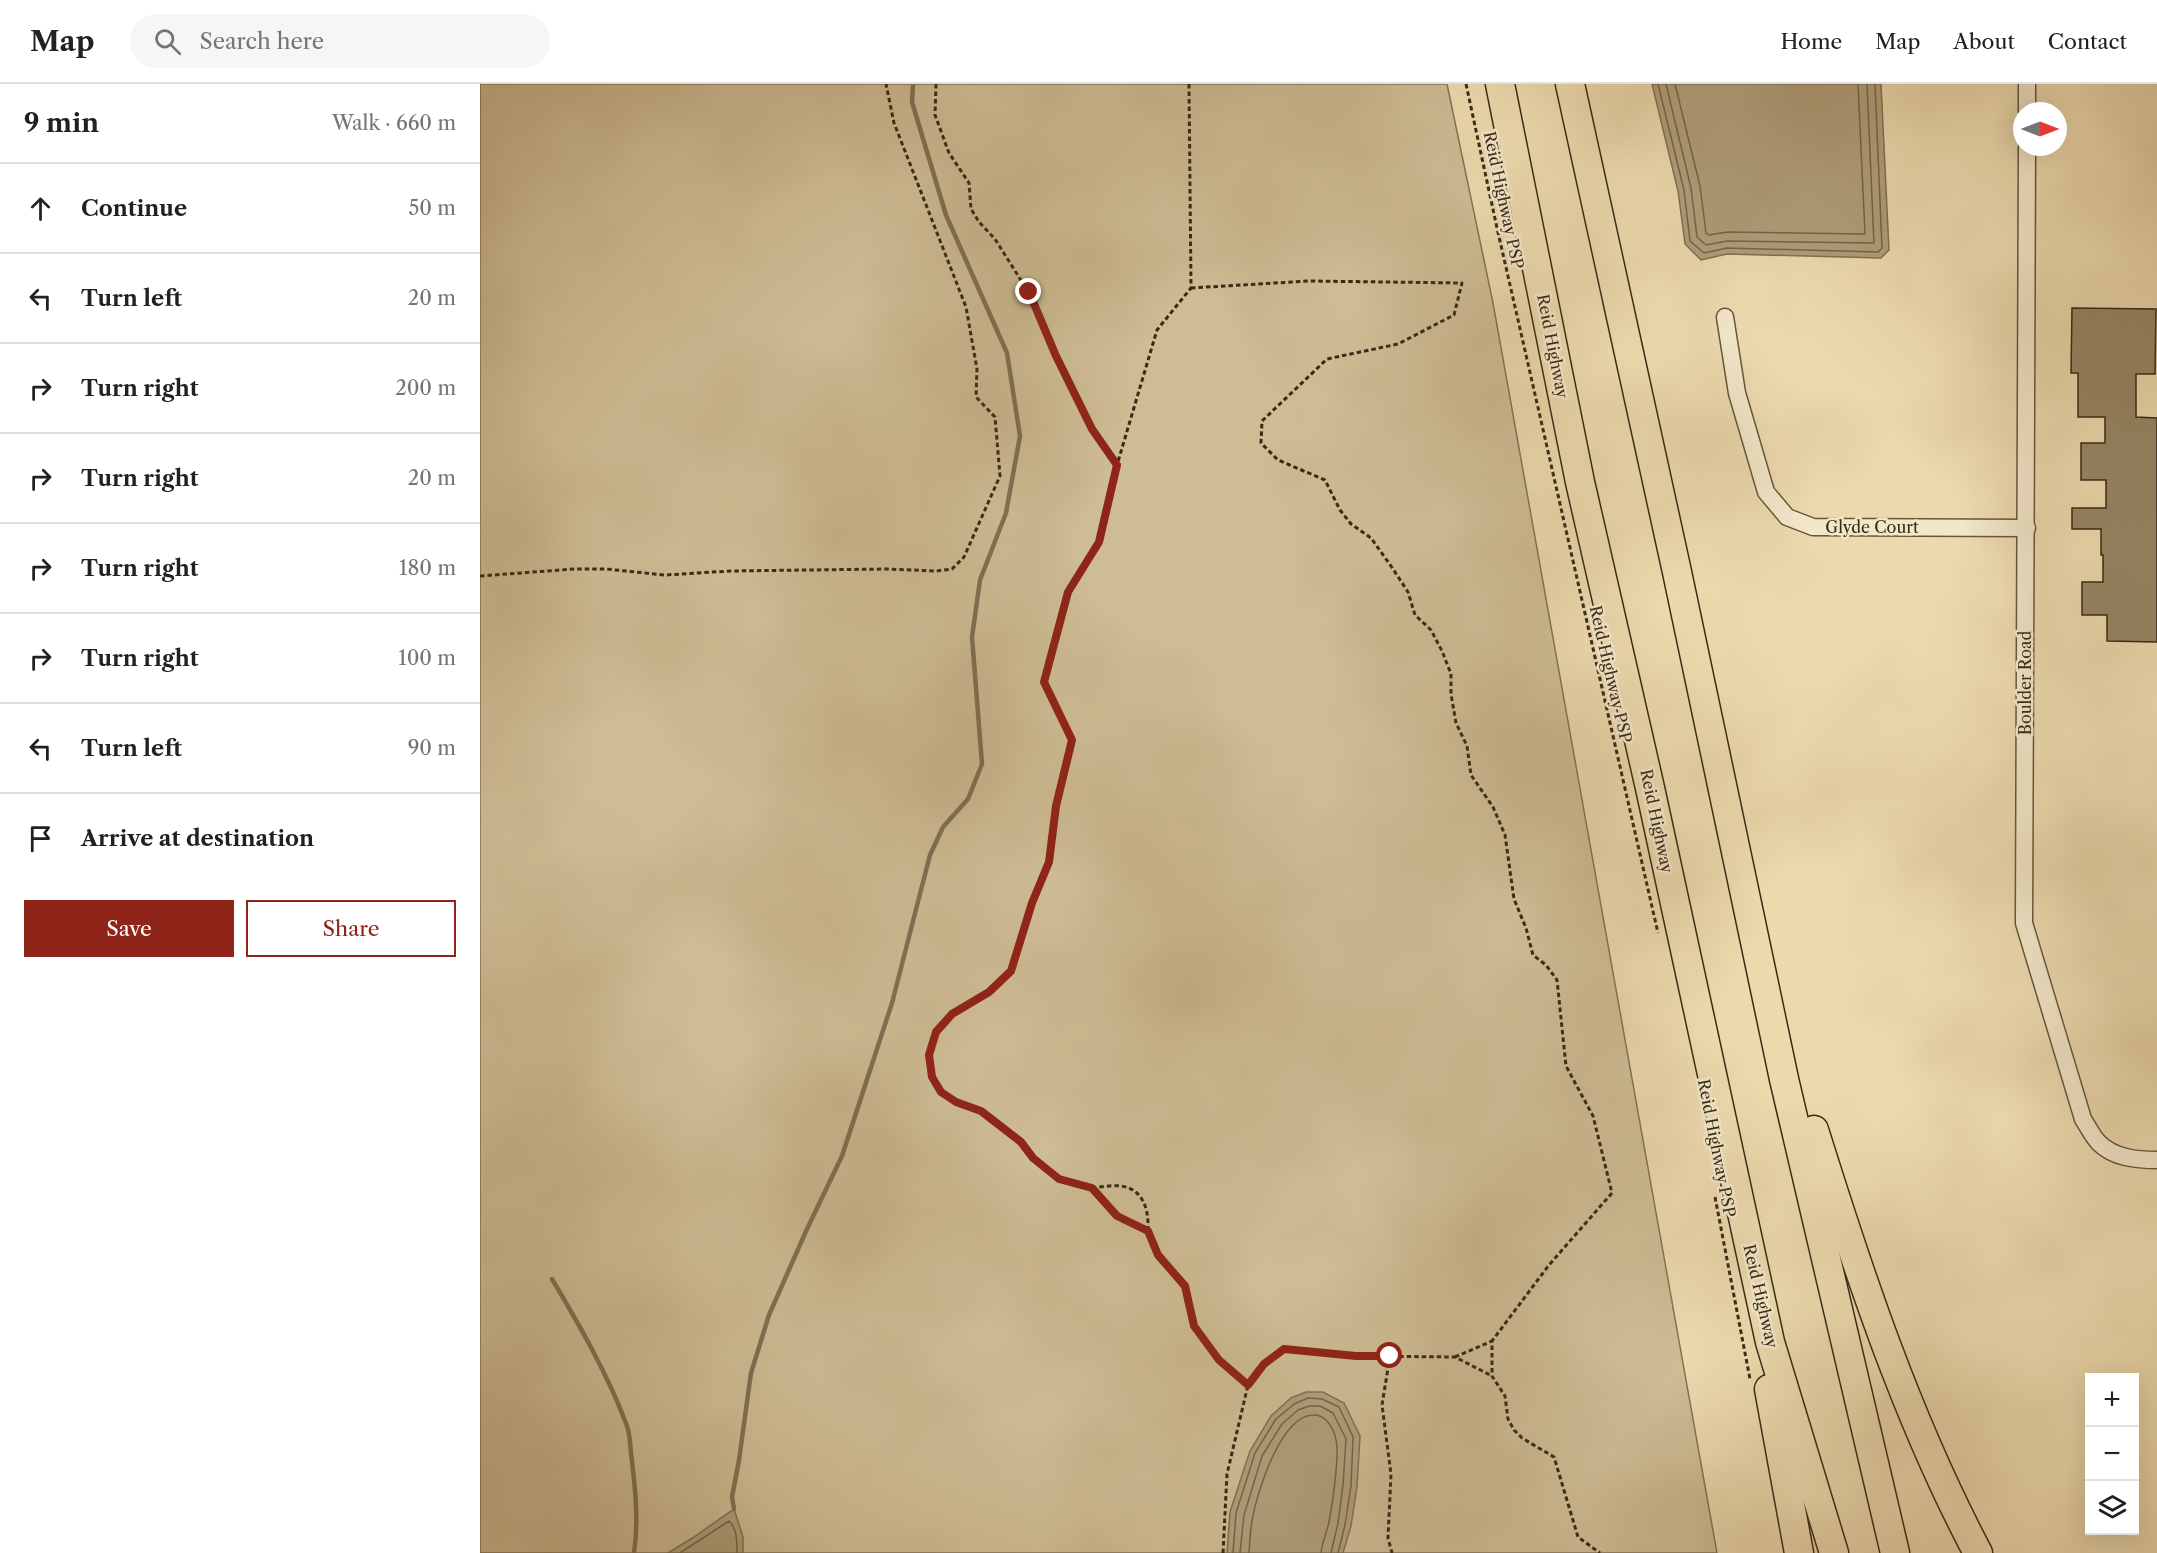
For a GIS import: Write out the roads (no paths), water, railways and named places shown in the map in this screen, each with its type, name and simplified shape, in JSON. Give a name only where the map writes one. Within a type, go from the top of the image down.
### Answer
[{"type":"highway","name":"Reid Highway","points":[[1500,84],[1580,482],[1650,788],[1770,1342],[1834,1553]]},
{"type":"highway","points":[[1570,84],[1677,572],[1784,1079],[1895,1553]]},
{"type":"highway","points":[[1677,572],[1798,1080],[1882,1336],[1939,1473],[1978,1553]]},
{"type":"highway","points":[[1716,1088],[1799,1553]]},
{"type":"street","points":[[2027,84],[2027,102]]},
{"type":"street","name":"Boulder Road","points":[[2027,156],[2024,923],[2083,1119],[2099,1143],[2118,1155],[2142,1160],[2157,1160]]},
{"type":"street","name":"Glyde Court","points":[[1725,317],[1737,393],[1767,492],[1787,517],[1813,527],[2026,528]]},
{"type":"water","points":[[1652,84],[1881,84],[1889,250],[1881,258],[1727,254],[1701,260],[1685,244],[1678,191]]},
{"type":"water","points":[[1306,1392],[1323,1392],[1344,1403],[1360,1436],[1357,1487],[1351,1526],[1343,1553],[1227,1553],[1230,1512],[1250,1451],[1271,1416],[1291,1398]]},
{"type":"water","points":[[734,1509],[743,1537],[743,1553],[668,1553],[694,1537]]},
{"type":"waterway","points":[[734,1509],[732,1497],[751,1373],[769,1315],[842,1156],[892,1003],[930,855],[943,827],[968,799],[982,764],[972,637],[980,580],[1006,513],[1020,436],[1007,353],[946,215],[912,102],[913,84]]},
{"type":"waterway","points":[[552,1279],[602,1369],[628,1429],[636,1503],[634,1553]]}]
